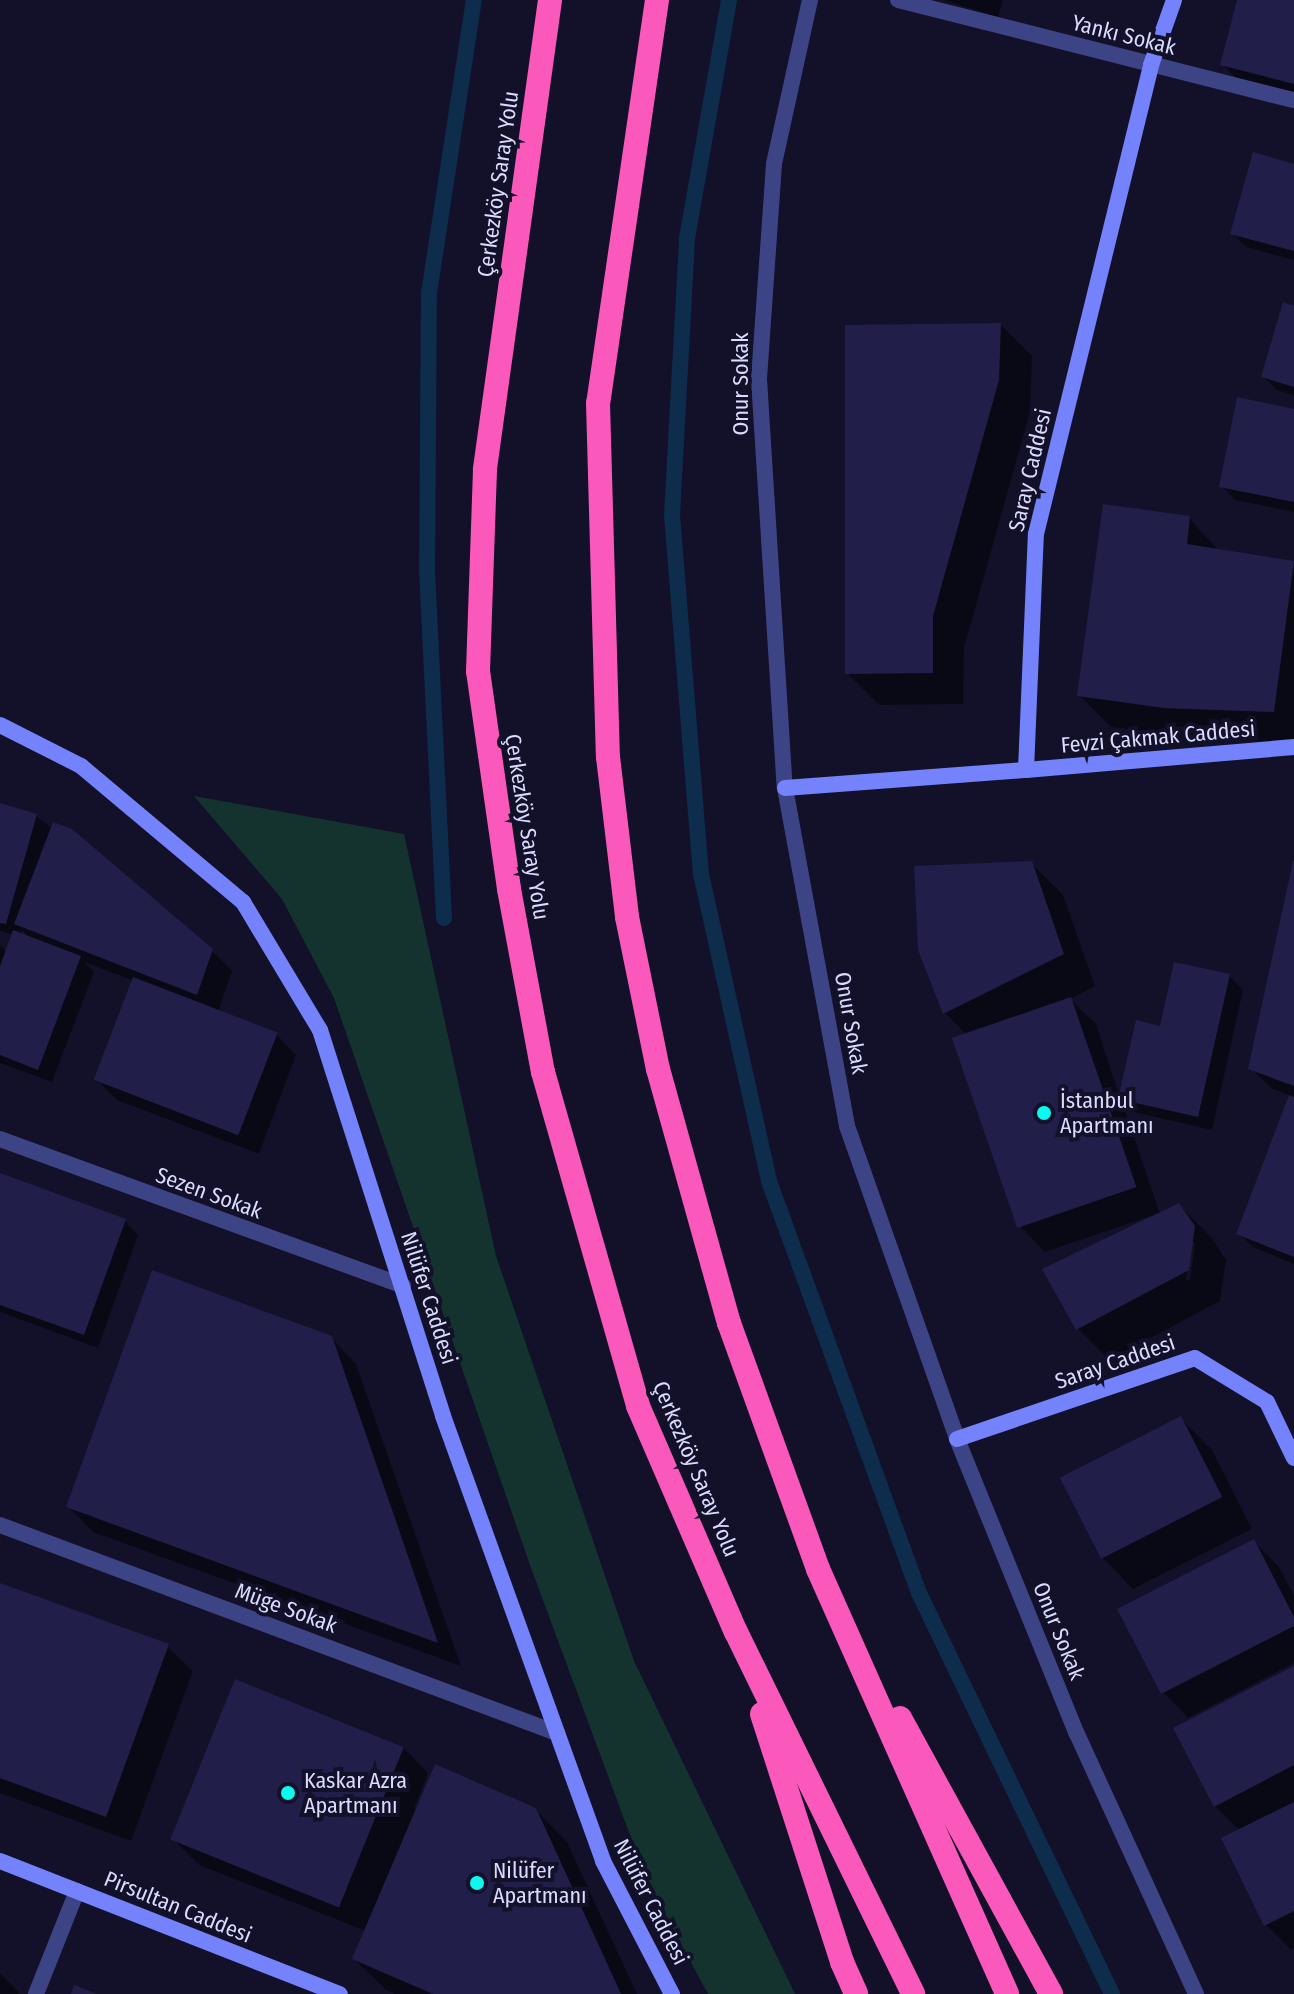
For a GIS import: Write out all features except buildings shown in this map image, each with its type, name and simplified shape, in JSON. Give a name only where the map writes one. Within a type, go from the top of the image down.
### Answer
[{"type":"highway","name":"Çerkezköy Saray Yolu","points":[[550,0],[485,470],[478,671],[509,889],[543,1072],[638,1406],[736,1632]]},
{"type":"highway","points":[[657,0],[598,403],[608,757],[627,917],[658,1069],[729,1323],[818,1569],[1007,1994]]},
{"type":"highway","points":[[818,1569],[1051,1994]]},
{"type":"highway","points":[[736,1632],[842,1962],[856,1994]]},
{"type":"highway","points":[[736,1632],[913,1994]]},
{"type":"street","name":"Onur Sokak","points":[[810,0],[774,164],[759,379],[785,788],[847,1126],[957,1439],[1077,1734],[1196,1994]]},
{"type":"street","name":"Yankı Sokak","points":[[898,0],[1294,100]]},
{"type":"street","name":"Saray Caddesi","points":[[1026,770],[1036,534],[1151,65],[1174,0]]},
{"type":"street","name":"Nilüfer Caddesi","points":[[0,725],[81,766],[243,902],[320,1030],[443,1416],[603,1861],[672,1994]]},
{"type":"street","name":"Fevzi Çakmak Caddesi","points":[[1026,770],[1294,747]]},
{"type":"street","points":[[785,788],[1026,770]]},
{"type":"street","name":"Sezen Sokak","points":[[0,1139],[403,1286]]},
{"type":"street","name":"Saray Caddesi","points":[[957,1439],[1195,1358],[1267,1402],[1294,1458]]},
{"type":"street","name":"Müge Sokak","points":[[0,1525],[557,1733]]},
{"type":"street","name":"Pirsultan Caddesi","points":[[0,1861],[340,1994]]},
{"type":"street","points":[[36,1994],[77,1891]]},
{"type":"green space","points":[[194,796],[404,834],[496,1256],[634,1661],[795,1994],[708,1994],[647,1881],[530,1565],[334,998],[282,899]]},
{"type":"waterway","points":[[444,918],[427,572],[429,293],[474,0]]},
{"type":"waterway","points":[[729,0],[687,239],[672,515],[701,874],[769,1181],[919,1593],[1112,1994]]},
{"type":"place","name":"İstanbul Apartmanı","points":[[1044,1113]]},
{"type":"place","name":"Kaskar Azra Apartmanı","points":[[288,1793]]},
{"type":"place","name":"Nilüfer Apartmanı","points":[[477,1883]]}]
